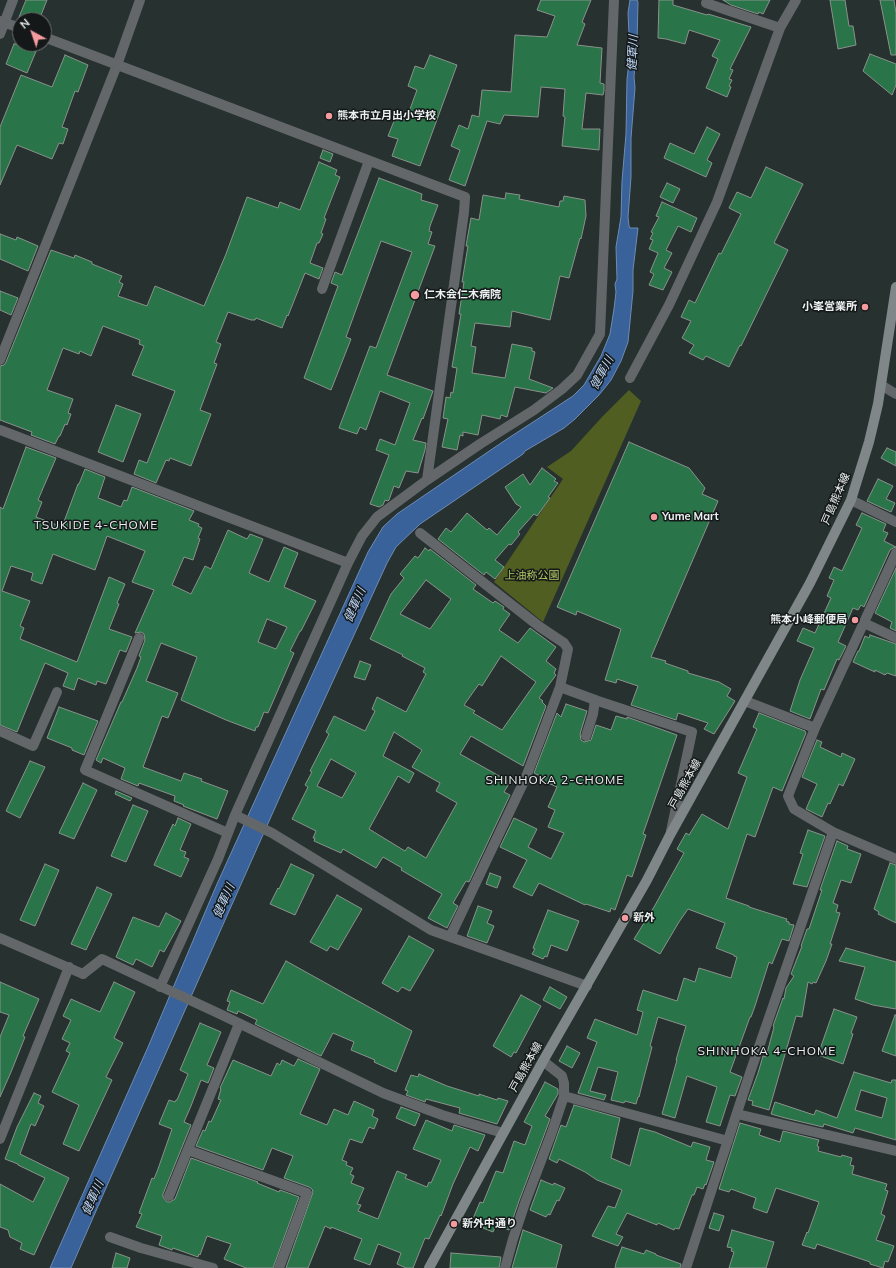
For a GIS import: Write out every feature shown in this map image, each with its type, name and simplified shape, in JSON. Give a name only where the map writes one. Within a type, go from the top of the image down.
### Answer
[{"type":"main road","name":"戸島熊本線","points":[[429,1268],[543,1061],[647,880],[670,835],[810,583],[851,500],[869,442],[878,404],[896,288]]},
{"type":"street","points":[[0,34],[2,21],[13,0]]},
{"type":"street","points":[[0,360],[140,0]]},
{"type":"street","points":[[162,987],[348,563],[362,536],[377,517],[427,480],[534,410],[562,389],[577,375],[600,334],[614,0]]},
{"type":"street","points":[[630,378],[669,305],[717,202],[780,28],[796,0]]},
{"type":"street","points":[[706,3],[780,28]]},
{"type":"street","points":[[2,21],[12,25]]},
{"type":"street","points":[[52,40],[464,197],[464,212],[427,480]]},
{"type":"street","points":[[322,289],[369,161]]},
{"type":"street","points":[[881,385],[896,394]]},
{"type":"street","points":[[0,430],[348,563]]},
{"type":"street","points":[[851,500],[896,522]]},
{"type":"street","points":[[420,533],[540,627],[564,643],[568,649],[560,687],[526,777],[450,937]]},
{"type":"street","points":[[896,553],[815,728],[788,796],[794,809],[833,832],[896,858]]},
{"type":"street","points":[[864,623],[896,638]]},
{"type":"street","points":[[139,638],[85,770],[228,834]]},
{"type":"street","points":[[560,687],[692,732],[670,835]]},
{"type":"street","points":[[0,731],[33,746],[57,692]]},
{"type":"street","points":[[586,736],[595,700]]},
{"type":"street","points":[[745,701],[815,728]]},
{"type":"street","points":[[238,816],[272,834],[431,930],[587,986]]},
{"type":"street","points":[[686,1268],[833,832]]},
{"type":"street","points":[[0,938],[83,974],[102,959],[383,1093],[442,1114],[503,1133]]},
{"type":"street","points":[[0,1140],[69,967]]},
{"type":"street","points":[[169,1196],[239,1024]]},
{"type":"street","points":[[505,1268],[525,1203],[564,1096],[564,1083],[562,1076],[543,1061]]},
{"type":"street","points":[[564,1096],[728,1141]]},
{"type":"street","points":[[737,1114],[896,1151]]},
{"type":"street","points":[[188,1150],[307,1193],[279,1268]]},
{"type":"street","points":[[110,1237],[141,1248],[213,1268]]},
{"type":"green space","name":"上油称公園","points":[[629,390],[641,401],[543,622],[494,582],[563,479],[547,467],[571,451]]},
{"type":"water","name":"健軍川","points":[[630,0],[637,0],[638,2],[628,217],[630,228],[638,228],[633,270],[633,291],[628,342],[621,361],[611,380],[599,395],[575,419],[564,428],[525,451],[523,454],[420,524],[396,547],[387,563],[282,792],[71,1268],[50,1268],[148,1047],[217,884],[368,552],[383,527],[397,514],[573,396],[584,385],[601,356],[610,334],[616,292],[616,247],[621,217],[626,134],[627,79],[630,55],[628,13]]},
{"type":"building","points":[[26,0],[47,0],[42,12],[21,12]]},
{"type":"building","points":[[541,0],[591,0],[582,22],[585,24],[577,45],[602,48],[600,83],[604,84],[604,91],[603,95],[586,93],[582,129],[600,129],[599,150],[562,146],[565,117],[563,116],[565,89],[541,87],[538,117],[504,115],[500,124],[487,121],[465,186],[449,180],[460,150],[451,146],[459,125],[468,129],[472,115],[479,117],[482,90],[511,92],[515,35],[547,37],[555,16],[537,10]]},
{"type":"building","points":[[659,0],[673,0],[673,5],[751,27],[730,69],[733,70],[729,79],[732,80],[727,97],[706,88],[718,59],[712,56],[720,40],[689,30],[685,44],[658,38]]},
{"type":"building","points":[[723,0],[770,0],[763,14],[759,12],[758,14],[731,5]]},
{"type":"building","points":[[830,0],[845,0],[849,26],[853,26],[856,45],[838,49]]},
{"type":"building","points":[[880,0],[894,0],[896,13],[896,55],[891,55]]},
{"type":"building","points":[[12,49],[12,52],[36,52],[27,73],[6,64]]},
{"type":"building","points":[[870,54],[896,64],[896,85],[892,95],[863,71]]},
{"type":"building","points":[[65,55],[88,65],[78,92],[75,91],[62,127],[68,129],[63,144],[59,143],[52,159],[17,145],[0,185],[0,127],[21,75],[52,87]]},
{"type":"building","points":[[430,55],[457,65],[420,166],[392,156],[398,139],[388,136],[396,116],[406,120],[417,90],[408,86],[415,66],[424,69]]},
{"type":"building","points":[[707,127],[720,134],[707,160],[712,163],[706,177],[664,158],[670,143],[694,154]]},
{"type":"building","points":[[323,150],[333,154],[330,162],[320,158]]},
{"type":"building","points":[[319,162],[337,170],[335,175],[340,177],[324,218],[326,219],[321,233],[323,234],[319,243],[317,243],[310,263],[323,268],[319,279],[305,273],[282,328],[256,318],[255,320],[251,320],[228,312],[216,342],[221,344],[214,363],[217,364],[200,410],[211,414],[191,466],[170,458],[169,461],[166,460],[156,483],[134,474],[139,460],[147,463],[175,391],[132,375],[144,346],[139,344],[140,340],[103,326],[91,356],[80,351],[79,354],[63,348],[47,390],[73,399],[68,413],[71,414],[67,425],[65,424],[55,444],[31,435],[32,432],[0,420],[0,366],[4,365],[6,362],[51,250],[74,258],[75,255],[92,262],[92,264],[122,276],[119,282],[123,284],[118,296],[147,306],[155,286],[204,306],[226,254],[247,197],[278,208],[280,202],[300,210]]},
{"type":"building","points":[[766,167],[803,184],[774,243],[788,250],[741,346],[740,345],[729,367],[706,356],[703,360],[689,353],[694,345],[682,338],[691,321],[681,317],[689,300],[695,303],[719,253],[721,254],[741,214],[729,208],[737,192],[751,198]]},
{"type":"building","points":[[379,178],[422,194],[421,200],[438,205],[430,226],[429,231],[432,232],[428,244],[435,246],[387,375],[433,391],[423,419],[422,418],[413,440],[426,443],[425,450],[418,473],[406,471],[399,488],[394,486],[389,500],[385,500],[383,505],[379,507],[370,504],[389,455],[376,450],[380,439],[395,445],[410,403],[380,391],[366,430],[360,427],[357,434],[339,428],[370,346],[376,348],[412,252],[381,241],[346,337],[351,339],[331,390],[304,378],[338,286],[331,283],[335,272],[342,275]]},
{"type":"building","points":[[667,183],[680,189],[673,203],[660,197]]},
{"type":"building","points":[[506,193],[520,195],[519,199],[559,207],[560,201],[563,201],[564,196],[585,200],[586,216],[581,239],[580,238],[569,278],[560,276],[550,320],[512,311],[510,327],[475,323],[471,346],[476,347],[472,373],[505,378],[512,344],[532,348],[532,351],[535,352],[529,379],[553,388],[546,393],[515,387],[507,417],[501,415],[500,419],[482,415],[478,435],[463,432],[463,436],[460,435],[457,450],[442,447],[448,419],[443,418],[446,397],[450,398],[451,392],[453,393],[457,368],[452,367],[461,314],[459,314],[464,282],[462,282],[471,218],[479,220],[483,195],[505,199]]},
{"type":"building","points":[[662,202],[697,218],[691,232],[678,226],[666,250],[672,253],[664,268],[672,272],[663,290],[649,285],[654,274],[650,272],[658,253],[649,249],[653,240],[650,239],[653,233],[651,232],[659,217],[656,216]]},
{"type":"building","points":[[0,234],[16,240],[17,237],[38,246],[28,271],[0,259]]},
{"type":"building","points":[[0,291],[18,298],[11,315],[0,310]]},
{"type":"building","points":[[116,405],[141,414],[123,462],[98,452]]},
{"type":"building","points":[[629,442],[689,468],[705,488],[702,494],[718,501],[651,657],[666,661],[665,663],[688,671],[688,673],[719,682],[731,689],[727,696],[735,701],[714,734],[704,729],[708,723],[678,713],[676,720],[631,705],[638,686],[617,679],[616,683],[605,680],[621,629],[577,611],[576,615],[557,607]]},
{"type":"building","points":[[26,447],[56,458],[38,500],[42,502],[36,517],[62,527],[85,469],[105,477],[98,498],[121,507],[124,500],[127,501],[132,487],[194,511],[189,520],[199,524],[198,526],[202,528],[198,538],[200,539],[193,560],[184,557],[172,585],[191,594],[205,566],[211,569],[228,530],[247,539],[250,534],[263,539],[249,573],[269,582],[284,547],[298,553],[284,587],[316,601],[290,651],[294,653],[268,713],[264,712],[255,731],[181,700],[197,657],[161,643],[146,681],[178,693],[168,718],[162,716],[143,767],[181,781],[184,773],[202,779],[201,781],[228,791],[217,819],[183,806],[184,805],[174,801],[175,796],[139,783],[138,786],[121,779],[125,768],[103,758],[101,763],[96,760],[137,668],[141,657],[139,656],[145,640],[144,634],[141,632],[135,633],[154,590],[132,582],[145,551],[107,536],[95,570],[53,554],[42,584],[31,580],[33,573],[11,566],[2,591],[30,601],[20,626],[24,628],[20,639],[77,662],[109,577],[125,584],[109,629],[132,637],[126,652],[120,650],[106,684],[97,681],[96,685],[78,678],[74,690],[63,686],[68,673],[45,663],[17,732],[0,725],[0,507],[3,509]],"holes":[[[267,619],[287,627],[276,649],[258,642]]]},
{"type":"building","points":[[887,448],[896,452],[896,466],[881,458]]},
{"type":"building","points":[[542,468],[556,479],[554,481],[558,483],[548,497],[550,498],[537,516],[534,514],[518,532],[520,534],[511,545],[509,544],[495,560],[504,567],[495,579],[486,572],[484,575],[438,539],[446,528],[451,532],[467,513],[487,530],[489,528],[497,535],[521,507],[516,504],[505,487],[523,474],[530,485]]},
{"type":"building","points":[[878,479],[893,486],[886,499],[895,503],[891,512],[867,501]]},
{"type":"building","points":[[862,513],[886,524],[883,531],[888,533],[884,541],[896,547],[890,550],[864,607],[861,605],[858,610],[853,608],[838,642],[846,646],[839,660],[837,659],[824,690],[821,689],[810,719],[790,711],[800,680],[814,648],[797,641],[803,628],[815,633],[831,598],[827,596],[834,580],[829,578],[834,567],[842,571],[862,528],[856,525]]},
{"type":"building","points":[[425,548],[429,551],[430,549],[476,585],[473,589],[493,603],[495,601],[504,607],[503,609],[510,614],[499,630],[518,643],[530,628],[556,647],[546,661],[556,669],[554,673],[556,675],[539,698],[546,706],[523,766],[471,736],[460,754],[510,782],[504,792],[510,795],[469,882],[466,881],[453,903],[458,906],[447,928],[428,918],[442,894],[401,870],[402,868],[383,857],[376,868],[343,849],[341,853],[314,841],[315,838],[313,838],[316,831],[292,819],[308,787],[305,785],[312,772],[310,771],[329,734],[326,732],[334,716],[365,731],[375,711],[372,709],[377,697],[406,712],[426,674],[423,672],[425,668],[402,656],[403,655],[370,639],[391,594],[404,578],[400,574],[415,556],[418,558]],"holes":[[[426,580],[451,599],[430,629],[400,614]],[[501,656],[536,682],[502,730],[473,713],[475,711],[464,705],[479,684],[482,686]],[[394,732],[422,750],[412,767],[440,783],[436,791],[457,803],[426,858],[408,847],[405,851],[369,829],[398,776],[409,783],[414,773],[383,756]],[[331,759],[356,773],[342,798],[317,786]]]},
{"type":"building","points":[[896,568],[896,631],[890,628],[892,622],[875,613]]},
{"type":"building","points":[[870,635],[896,644],[896,676],[887,673],[885,675],[875,670],[875,672],[853,662],[865,636],[869,638]]},
{"type":"building","points":[[360,661],[371,665],[365,680],[354,677]]},
{"type":"building","points":[[566,704],[587,711],[580,734],[581,740],[584,742],[591,740],[596,725],[611,730],[616,716],[627,719],[627,717],[677,735],[643,834],[646,835],[632,877],[627,875],[615,910],[611,908],[610,912],[586,904],[585,905],[539,883],[532,896],[513,887],[527,860],[500,847],[514,818],[537,829],[528,847],[551,859],[564,833],[548,827],[555,810],[548,807],[557,787],[541,780],[542,777],[534,773],[557,713],[561,717]]},
{"type":"building","points":[[59,707],[98,721],[84,755],[72,750],[72,748],[47,738]]},
{"type":"building","points":[[759,713],[805,731],[806,733],[782,791],[773,787],[755,837],[747,834],[726,898],[787,919],[786,921],[789,922],[789,924],[794,925],[789,941],[782,939],[772,964],[769,962],[755,1006],[730,1072],[742,1077],[735,1096],[730,1095],[720,1126],[706,1122],[717,1087],[687,1076],[675,1118],[662,1114],[686,1026],[658,1017],[650,1046],[652,1047],[636,1104],[625,1101],[624,1103],[611,1100],[618,1072],[598,1067],[590,1091],[606,1095],[604,1100],[578,1093],[597,1042],[587,1038],[595,1019],[637,1035],[643,1012],[637,1010],[643,990],[677,1001],[684,978],[695,982],[699,968],[731,978],[737,957],[716,948],[725,923],[688,909],[660,954],[634,939],[654,907],[684,853],[677,849],[686,833],[689,835],[702,814],[728,829],[747,777],[738,773],[757,729],[753,727]]},
{"type":"building","points":[[817,740],[822,742],[820,747],[841,757],[842,753],[855,759],[843,786],[839,784],[822,817],[806,809],[817,784],[802,777]]},
{"type":"building","points":[[30,761],[45,767],[20,818],[6,811]]},
{"type":"building","points":[[83,783],[97,790],[74,839],[59,833]]},
{"type":"building","points":[[116,791],[132,798],[130,801],[115,794]]},
{"type":"building","points":[[133,805],[148,811],[126,862],[111,856]]},
{"type":"building","points":[[178,818],[191,824],[180,850],[186,852],[184,857],[189,859],[181,877],[154,865],[173,824],[175,826]]},
{"type":"building","points":[[808,830],[825,836],[807,887],[793,884],[803,854],[800,853]]},
{"type":"building","points":[[837,841],[848,846],[847,849],[861,854],[851,883],[841,880],[833,903],[838,905],[836,912],[840,913],[830,944],[832,944],[816,983],[813,982],[812,984],[808,982],[802,1017],[796,1016],[769,1110],[752,1105],[753,1101],[748,1100],[763,1056],[766,1057],[773,1026],[783,998],[784,999],[786,988],[794,976],[791,974],[807,929],[809,929],[822,890],[820,890]]},
{"type":"building","points":[[890,863],[896,865],[896,923],[878,914],[879,912],[874,909]]},
{"type":"building","points":[[45,864],[59,870],[35,926],[20,920]]},
{"type":"building","points":[[291,864],[314,875],[295,915],[270,904]]},
{"type":"building","points":[[490,873],[501,877],[497,888],[486,884]]},
{"type":"building","points":[[97,887],[112,894],[86,950],[71,944]]},
{"type":"building","points":[[337,895],[362,909],[338,950],[330,946],[327,951],[310,942]]},
{"type":"building","points":[[478,906],[492,911],[487,923],[494,926],[487,943],[467,936]]},
{"type":"building","points":[[548,910],[579,921],[567,951],[551,945],[547,957],[545,956],[543,959],[532,954]]},
{"type":"building","points":[[166,913],[181,921],[164,952],[160,950],[152,967],[136,959],[133,965],[116,957],[133,917],[159,927]]},
{"type":"building","points":[[409,936],[434,950],[410,991],[402,987],[398,992],[382,983]]},
{"type":"building","points":[[846,948],[896,962],[896,1009],[873,1005],[855,999],[865,967],[839,961]]},
{"type":"building","points":[[286,961],[412,1031],[396,1072],[374,1062],[375,1060],[351,1050],[354,1042],[333,1033],[321,1056],[255,1024],[257,1020],[238,1011],[237,1014],[227,1010],[230,1002],[227,1001],[231,990],[263,1004]]},
{"type":"building","points":[[0,982],[39,999],[0,1097],[0,1037],[9,1015],[0,1012]]},
{"type":"building","points":[[114,982],[135,992],[114,1038],[123,1043],[106,1077],[112,1080],[79,1151],[63,1144],[79,1105],[52,1092],[70,1053],[66,1051],[70,1043],[62,1039],[71,1020],[63,1016],[71,999],[100,1012]]},
{"type":"building","points":[[550,987],[567,997],[560,1009],[543,1000]]},
{"type":"building","points":[[521,995],[541,1006],[516,1053],[514,1052],[511,1057],[493,1046]]},
{"type":"building","points":[[834,1009],[857,1017],[843,1064],[818,1055]]},
{"type":"building","points":[[896,1015],[896,1056],[882,1051]]},
{"type":"building","points":[[200,1023],[221,1032],[207,1065],[214,1068],[208,1083],[201,1080],[184,1122],[191,1125],[163,1197],[167,1202],[175,1199],[191,1158],[258,1182],[257,1183],[279,1192],[280,1190],[299,1197],[273,1268],[246,1268],[224,1259],[231,1244],[207,1236],[198,1257],[173,1248],[172,1250],[159,1245],[162,1236],[136,1227],[142,1214],[139,1213],[152,1178],[154,1179],[158,1169],[172,1129],[159,1124],[169,1100],[175,1102],[177,1100],[188,1074],[180,1070]]},
{"type":"building","points":[[567,1046],[580,1053],[572,1068],[559,1061]]},
{"type":"building","points":[[298,1059],[320,1069],[300,1114],[327,1125],[334,1109],[348,1115],[354,1101],[374,1110],[372,1116],[378,1119],[374,1129],[369,1127],[362,1143],[350,1139],[342,1160],[347,1162],[346,1165],[353,1168],[350,1174],[354,1176],[351,1183],[364,1188],[357,1204],[361,1205],[358,1211],[378,1219],[397,1171],[407,1175],[405,1178],[427,1187],[429,1182],[431,1183],[441,1160],[413,1149],[426,1120],[452,1131],[454,1125],[485,1135],[478,1151],[470,1147],[453,1184],[441,1216],[440,1215],[429,1239],[425,1238],[413,1268],[406,1268],[397,1264],[401,1253],[378,1244],[370,1265],[354,1259],[362,1239],[325,1226],[308,1268],[286,1268],[313,1192],[309,1187],[284,1178],[293,1156],[272,1148],[263,1170],[196,1146],[203,1130],[205,1131],[209,1121],[211,1122],[221,1100],[218,1099],[220,1088],[233,1060],[271,1076],[277,1063],[280,1065],[282,1060],[294,1066]]},
{"type":"building","points":[[854,1072],[891,1083],[892,1080],[896,1080],[896,1140],[855,1128],[853,1133],[824,1124],[823,1127],[771,1114],[775,1102],[814,1115],[816,1110],[837,1118]],"holes":[[[861,1090],[887,1098],[882,1118],[855,1110]]]},
{"type":"building","points":[[419,1074],[447,1086],[479,1096],[479,1094],[497,1100],[498,1098],[508,1101],[497,1124],[459,1113],[460,1108],[426,1099],[425,1102],[406,1095],[408,1091],[405,1090],[411,1075],[418,1077]]},
{"type":"building","points":[[545,1082],[558,1089],[558,1094],[545,1116],[550,1119],[509,1230],[496,1225],[493,1232],[472,1221],[480,1202],[483,1203],[496,1171],[503,1173],[514,1141],[525,1145],[532,1126],[524,1122]]},
{"type":"building","points":[[34,1093],[41,1096],[38,1103],[44,1106],[35,1126],[31,1124],[20,1154],[69,1178],[34,1255],[20,1249],[22,1243],[10,1237],[8,1230],[0,1227],[0,1184],[33,1202],[45,1178],[5,1159],[17,1127]]},
{"type":"building","points":[[574,1105],[620,1118],[611,1158],[630,1166],[640,1128],[655,1132],[691,1147],[693,1142],[710,1147],[706,1160],[714,1162],[706,1185],[705,1184],[703,1189],[697,1187],[694,1195],[692,1195],[679,1229],[675,1228],[674,1230],[658,1223],[657,1225],[627,1213],[616,1234],[623,1237],[618,1246],[592,1236],[608,1206],[615,1208],[622,1190],[597,1180],[559,1159],[557,1163],[549,1159],[561,1125],[566,1127]]},
{"type":"building","points":[[401,1107],[420,1114],[415,1126],[396,1118]]},
{"type":"building","points":[[740,1123],[761,1129],[759,1135],[780,1142],[783,1131],[819,1140],[817,1146],[819,1147],[818,1151],[841,1157],[842,1155],[852,1158],[850,1165],[854,1166],[852,1174],[887,1184],[885,1190],[888,1191],[881,1214],[885,1216],[876,1240],[894,1246],[888,1262],[885,1261],[883,1268],[817,1244],[815,1249],[802,1245],[819,1202],[776,1188],[767,1213],[753,1208],[756,1198],[731,1189],[729,1192],[719,1189]]},
{"type":"building","points":[[541,1180],[553,1185],[554,1183],[565,1188],[550,1215],[548,1214],[546,1217],[530,1210]]},
{"type":"building","points":[[714,1213],[724,1216],[719,1231],[709,1228]]},
{"type":"building","points":[[523,1230],[562,1245],[556,1268],[512,1268]]},
{"type":"building","points":[[732,1230],[774,1242],[766,1268],[729,1268],[734,1252],[731,1251],[732,1248],[727,1247]]},
{"type":"building","points":[[622,1247],[644,1254],[646,1250],[681,1264],[680,1268],[615,1268]]},
{"type":"building","points":[[116,1253],[130,1258],[127,1268],[112,1268]]},
{"type":"building","points":[[451,1253],[501,1257],[499,1268],[450,1268]]},
{"type":"place","name":"熊本市立月出小学校","points":[[329,116]]},
{"type":"place","name":"仁木会仁木病院","points":[[415,295]]},
{"type":"place","name":"小峯営業所","points":[[865,307]]},
{"type":"place","name":"Yume Mart","points":[[654,517]]},
{"type":"place","name":"熊本小峰郵便局","points":[[855,620]]},
{"type":"place","name":"新外","points":[[625,918]]},
{"type":"place","name":"新外中通り","points":[[454,1224]]},
{"type":"district","name":"TSUKIDE 4-CHOME","points":[[96,525]]},
{"type":"district","name":"SHINHOKA 2-CHOME","points":[[555,780]]},
{"type":"district","name":"SHINHOKA 4-CHOME","points":[[767,1051]]}]
